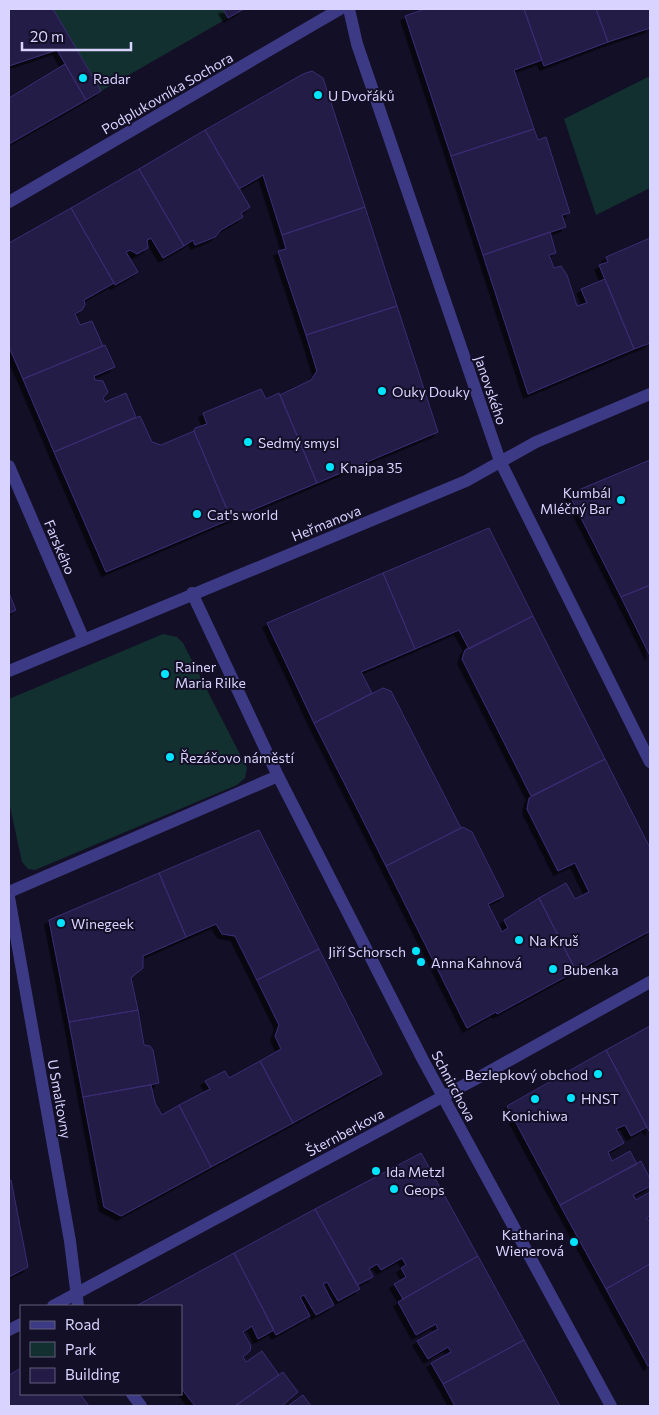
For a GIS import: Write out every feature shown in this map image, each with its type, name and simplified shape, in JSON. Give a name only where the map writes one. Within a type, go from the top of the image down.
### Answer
[{"type":"street","name":"Podplukovníka Sochora","points":[[9,202],[340,9]]},
{"type":"street","name":"Janovského","points":[[349,9],[357,44],[500,460],[650,762]]},
{"type":"street","name":"Heřmanova","points":[[9,671],[466,481],[500,460],[536,442],[650,394]]},
{"type":"street","name":"Farského","points":[[9,466],[84,640]]},
{"type":"street","points":[[9,892],[278,776],[192,594]]},
{"type":"street","name":"Schnirchova","points":[[278,776],[443,1097],[611,1406]]},
{"type":"street","name":"U Smaltovny","points":[[9,898],[70,1241],[76,1300]]},
{"type":"street","name":"Šternberkova","points":[[57,1305],[76,1300],[650,982]]},
{"type":"street","points":[[133,1395],[141,1406]]},
{"type":"green space","points":[[53,9],[223,9],[228,18],[101,91]]},
{"type":"green space","points":[[650,76],[650,188],[596,215],[564,119]]},
{"type":"green space","points":[[163,634],[177,637],[183,643],[247,768],[245,778],[237,785],[35,870],[28,869],[22,862],[9,802],[9,699]]},
{"type":"building","points":[[9,9],[53,9],[101,91],[86,100],[57,50],[9,66]]},
{"type":"building","points":[[223,9],[244,9],[228,18]]},
{"type":"building","points":[[425,9],[524,9],[542,60],[514,70],[534,129],[451,156],[405,16]]},
{"type":"building","points":[[524,9],[596,9],[608,42],[544,66]]},
{"type":"building","points":[[596,9],[650,9],[650,28],[608,42]]},
{"type":"building","points":[[65,64],[86,100],[9,144],[9,98]]},
{"type":"building","points":[[312,71],[323,78],[365,207],[282,235],[263,175],[239,189],[205,130],[303,74]]},
{"type":"building","points":[[534,129],[538,140],[546,137],[570,213],[562,215],[566,227],[483,255],[451,156]]},
{"type":"building","points":[[205,130],[250,207],[241,213],[243,217],[221,230],[215,237],[195,245],[193,240],[184,246],[139,169]]},
{"type":"building","points":[[139,169],[184,246],[163,258],[151,238],[147,240],[148,248],[137,254],[130,250],[126,252],[138,272],[115,285],[71,208]]},
{"type":"building","points":[[365,207],[397,306],[306,335],[278,251],[286,249],[282,235]]},
{"type":"building","points":[[71,208],[114,283],[84,300],[85,305],[82,310],[75,314],[80,325],[92,321],[103,346],[23,379],[9,347],[9,243]]},
{"type":"building","points":[[550,232],[556,253],[549,255],[554,268],[561,266],[567,275],[577,306],[587,303],[581,289],[605,279],[634,349],[528,394],[483,255]]},
{"type":"building","points":[[650,238],[650,343],[634,349],[599,265],[608,262],[606,257]]},
{"type":"building","points":[[397,306],[438,432],[317,483],[280,395],[311,380],[317,371],[306,335]]},
{"type":"building","points":[[105,345],[115,367],[94,376],[95,380],[103,381],[108,392],[103,398],[105,402],[126,393],[136,417],[54,452],[23,379]]},
{"type":"building","points":[[261,389],[266,399],[279,393],[317,483],[231,519],[194,431],[195,428],[207,424],[203,413]]},
{"type":"building","points":[[140,416],[152,442],[161,445],[194,431],[231,519],[106,572],[54,452]]},
{"type":"building","points":[[650,460],[650,585],[621,597],[569,494]]},
{"type":"building","points":[[489,528],[533,616],[469,649],[459,630],[415,649],[383,573]]},
{"type":"building","points":[[383,573],[415,649],[361,672],[372,693],[314,723],[267,623]]},
{"type":"building","points":[[650,585],[650,656],[621,597]]},
{"type":"building","points":[[9,593],[16,610],[9,613]]},
{"type":"building","points":[[533,616],[605,759],[531,796],[462,659],[465,650]]},
{"type":"building","points":[[383,688],[391,691],[461,828],[386,866],[314,723]]},
{"type":"building","points":[[605,759],[650,848],[650,931],[576,971],[539,898],[566,883],[575,899],[589,892],[575,863],[558,871],[527,809],[529,798]]},
{"type":"building","points":[[463,827],[472,832],[504,896],[488,904],[502,932],[508,928],[504,920],[539,898],[576,971],[467,1028],[386,866]]},
{"type":"building","points":[[259,830],[319,949],[257,980],[235,936],[222,934],[216,924],[186,937],[159,873]]},
{"type":"building","points":[[159,873],[186,937],[143,956],[143,968],[131,978],[138,1010],[69,1022],[49,920]]},
{"type":"building","points":[[319,949],[382,1074],[293,1123],[260,1061],[281,1049],[275,1036],[279,1025],[257,980]]},
{"type":"building","points":[[138,1010],[144,1045],[150,1046],[153,1050],[159,1083],[83,1097],[69,1022]]},
{"type":"building","points":[[650,1026],[650,1131],[649,1131],[606,1050]]},
{"type":"building","points":[[606,1050],[647,1127],[631,1136],[625,1125],[616,1129],[624,1143],[608,1152],[612,1161],[630,1151],[637,1164],[560,1205],[507,1106]]},
{"type":"building","points":[[260,1061],[293,1123],[211,1167],[179,1105],[210,1089],[205,1081],[225,1071],[229,1078]]},
{"type":"building","points":[[151,1085],[155,1103],[162,1115],[179,1105],[211,1167],[121,1216],[104,1207],[83,1097]]},
{"type":"building","points":[[421,1153],[478,1256],[403,1299],[394,1284],[406,1277],[401,1268],[406,1265],[402,1258],[381,1270],[377,1264],[369,1269],[373,1277],[357,1285],[315,1209]]},
{"type":"building","points":[[641,1161],[650,1179],[650,1186],[633,1195],[636,1200],[650,1192],[650,1216],[646,1218],[650,1222],[650,1264],[606,1289],[560,1205]]},
{"type":"building","points":[[11,1180],[28,1267],[9,1277],[9,1181]]},
{"type":"building","points":[[315,1209],[360,1289],[338,1301],[327,1282],[323,1284],[334,1305],[316,1315],[304,1295],[300,1297],[310,1316],[276,1335],[234,1253]]},
{"type":"building","points":[[234,1253],[274,1330],[258,1339],[252,1326],[243,1332],[251,1346],[250,1351],[243,1357],[246,1362],[262,1351],[279,1375],[235,1406],[195,1406],[182,1389],[182,1305],[138,1305]]},
{"type":"building","points":[[478,1256],[524,1340],[443,1384],[431,1363],[451,1352],[448,1347],[428,1359],[417,1341],[438,1329],[436,1324],[416,1335],[398,1302]]},
{"type":"building","points":[[650,1264],[650,1365],[648,1366],[606,1289]]},
{"type":"building","points":[[524,1340],[560,1406],[455,1406],[443,1384]]},
{"type":"building","points":[[20,1369],[20,1395],[81,1395],[89,1406],[9,1406],[9,1375]]},
{"type":"building","points":[[283,1372],[298,1392],[282,1406],[235,1406]]},
{"type":"building","points":[[303,1395],[311,1406],[288,1406]]},
{"type":"place","name":"Radar","points":[[83,78]]},
{"type":"place","name":"U Dvořáků","points":[[318,95]]},
{"type":"place","name":"Ouky Douky","points":[[382,391]]},
{"type":"place","name":"Sedmý smysl","points":[[248,442]]},
{"type":"place","name":"Knajpa 35","points":[[330,467]]},
{"type":"place","name":"Kumbál Mléčný Bar","points":[[621,500]]},
{"type":"place","name":"Cat's world","points":[[197,514]]},
{"type":"place","name":"Rainer Maria Rilke","points":[[165,674]]},
{"type":"place","name":"Řezáčovo náměstí","points":[[170,757]]},
{"type":"place","name":"Winegeek","points":[[61,923]]},
{"type":"place","name":"Na Kruš","points":[[519,940]]},
{"type":"place","name":"Jiří Schorsch","points":[[416,951]]},
{"type":"place","name":"Anna Kahnová","points":[[421,962]]},
{"type":"place","name":"Bubenka","points":[[553,969]]},
{"type":"place","name":"Bezlepkový obchod","points":[[598,1074]]},
{"type":"place","name":"HNST","points":[[571,1098]]},
{"type":"place","name":"Konichiwa","points":[[535,1099]]},
{"type":"place","name":"Ida Metzl","points":[[376,1171]]},
{"type":"place","name":"Geops","points":[[394,1189]]},
{"type":"place","name":"Katharina Wienerová","points":[[574,1242]]}]
